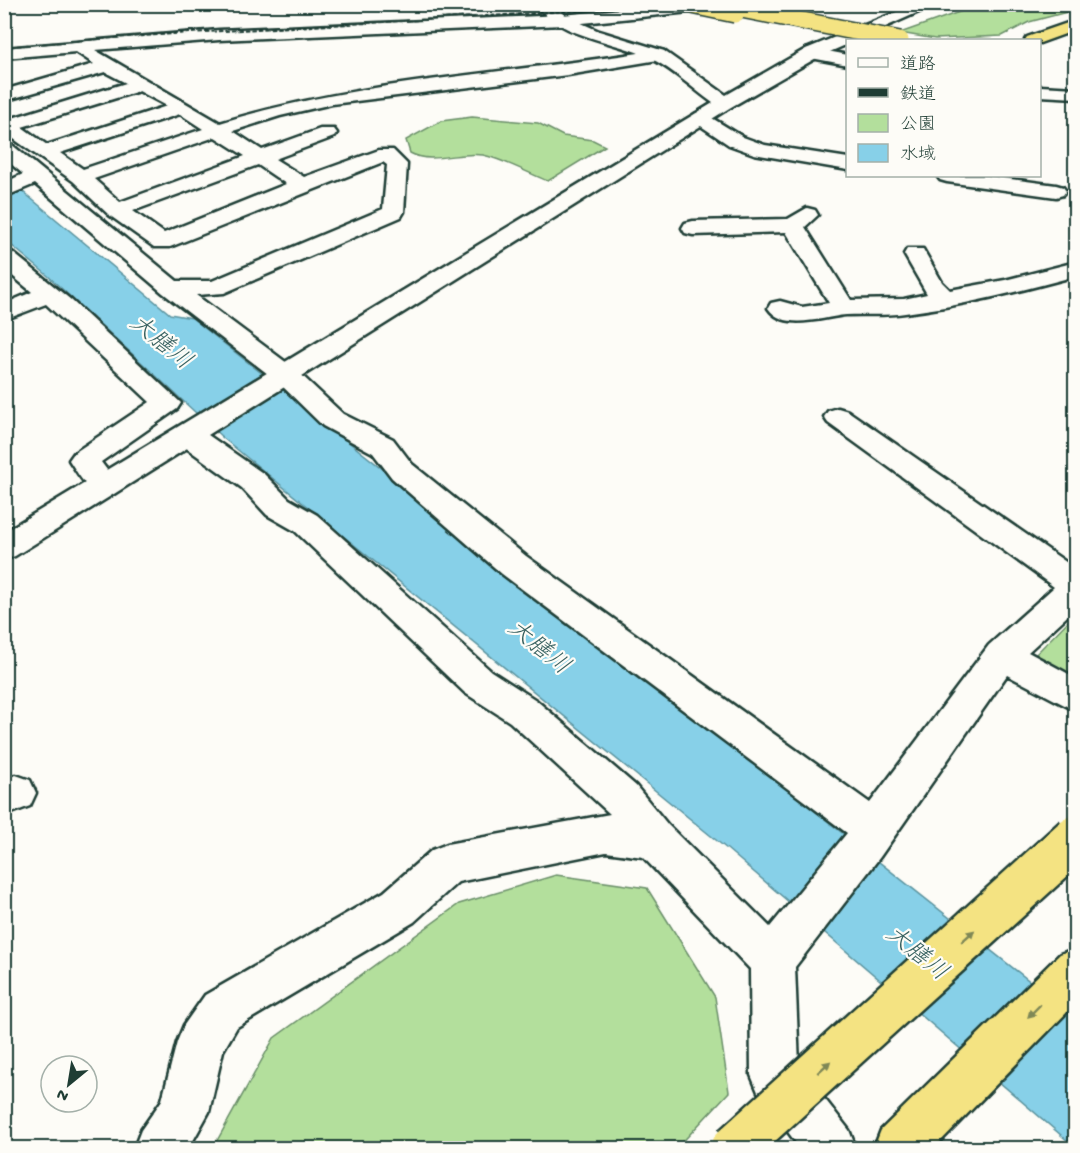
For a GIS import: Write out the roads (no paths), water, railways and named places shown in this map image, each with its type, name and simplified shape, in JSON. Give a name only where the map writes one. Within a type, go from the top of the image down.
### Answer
[{"type":"highway","points":[[687,4],[861,39]]},
{"type":"highway","points":[[717,4],[895,39]]},
{"type":"highway","points":[[1036,39],[1076,25]]},
{"type":"highway","points":[[1041,52],[1059,49]]},
{"type":"highway","points":[[734,1149],[1076,838]]},
{"type":"highway","points":[[899,1149],[1076,970]]},
{"type":"street","points":[[542,4],[563,20],[593,34],[658,55],[725,103]]},
{"type":"street","points":[[4,53],[322,30],[563,20],[717,4]]},
{"type":"street","points":[[847,39],[930,4]]},
{"type":"street","points":[[4,548],[725,103],[812,54],[846,40]]},
{"type":"street","points":[[78,46],[107,66],[218,129],[259,159],[302,185]]},
{"type":"street","points":[[812,54],[846,60]]},
{"type":"street","points":[[76,191],[218,129],[275,112],[332,99],[568,70],[658,55]]},
{"type":"street","points":[[4,96],[107,66]]},
{"type":"street","points":[[142,84],[6,132],[35,170],[76,191],[113,206],[162,242],[302,185],[386,154],[397,164],[393,212],[216,288],[171,288]]},
{"type":"street","points":[[1041,91],[1076,93]]},
{"type":"street","points":[[4,191],[35,170],[182,107]]},
{"type":"street","points":[[702,118],[736,141],[761,150],[846,164]]},
{"type":"street","points":[[113,206],[259,159],[327,133]]},
{"type":"street","points":[[954,177],[1062,196],[1041,173]]},
{"type":"street","points":[[76,191],[171,288],[333,420],[383,446],[402,471],[514,565],[870,836]]},
{"type":"street","points":[[693,228],[800,220],[844,308]]},
{"type":"street","points":[[915,254],[932,286],[944,298]]},
{"type":"street","points":[[4,257],[49,294],[167,404],[84,460],[104,486]]},
{"type":"street","points":[[780,308],[801,315],[844,308],[904,306],[1006,287],[1076,269]]},
{"type":"street","points":[[4,313],[49,294]]},
{"type":"street","points":[[831,1149],[775,1075],[778,951],[870,836],[1002,655],[1076,587],[838,417]]},
{"type":"street","points":[[193,432],[254,481],[278,507],[306,523],[478,682],[523,711],[622,800],[653,839],[778,951]]},
{"type":"street","points":[[1002,655],[1076,696]]},
{"type":"street","points":[[159,1149],[184,1112],[201,1042],[221,1011],[399,907],[447,864],[606,833],[653,839]]},
{"type":"water","name":"大膳川","points":[[4,176],[170,314],[192,318],[1075,1017],[1075,1147],[727,849],[223,438],[47,275],[5,240]]},
{"type":"railway","points":[[4,47],[652,4]]}]
